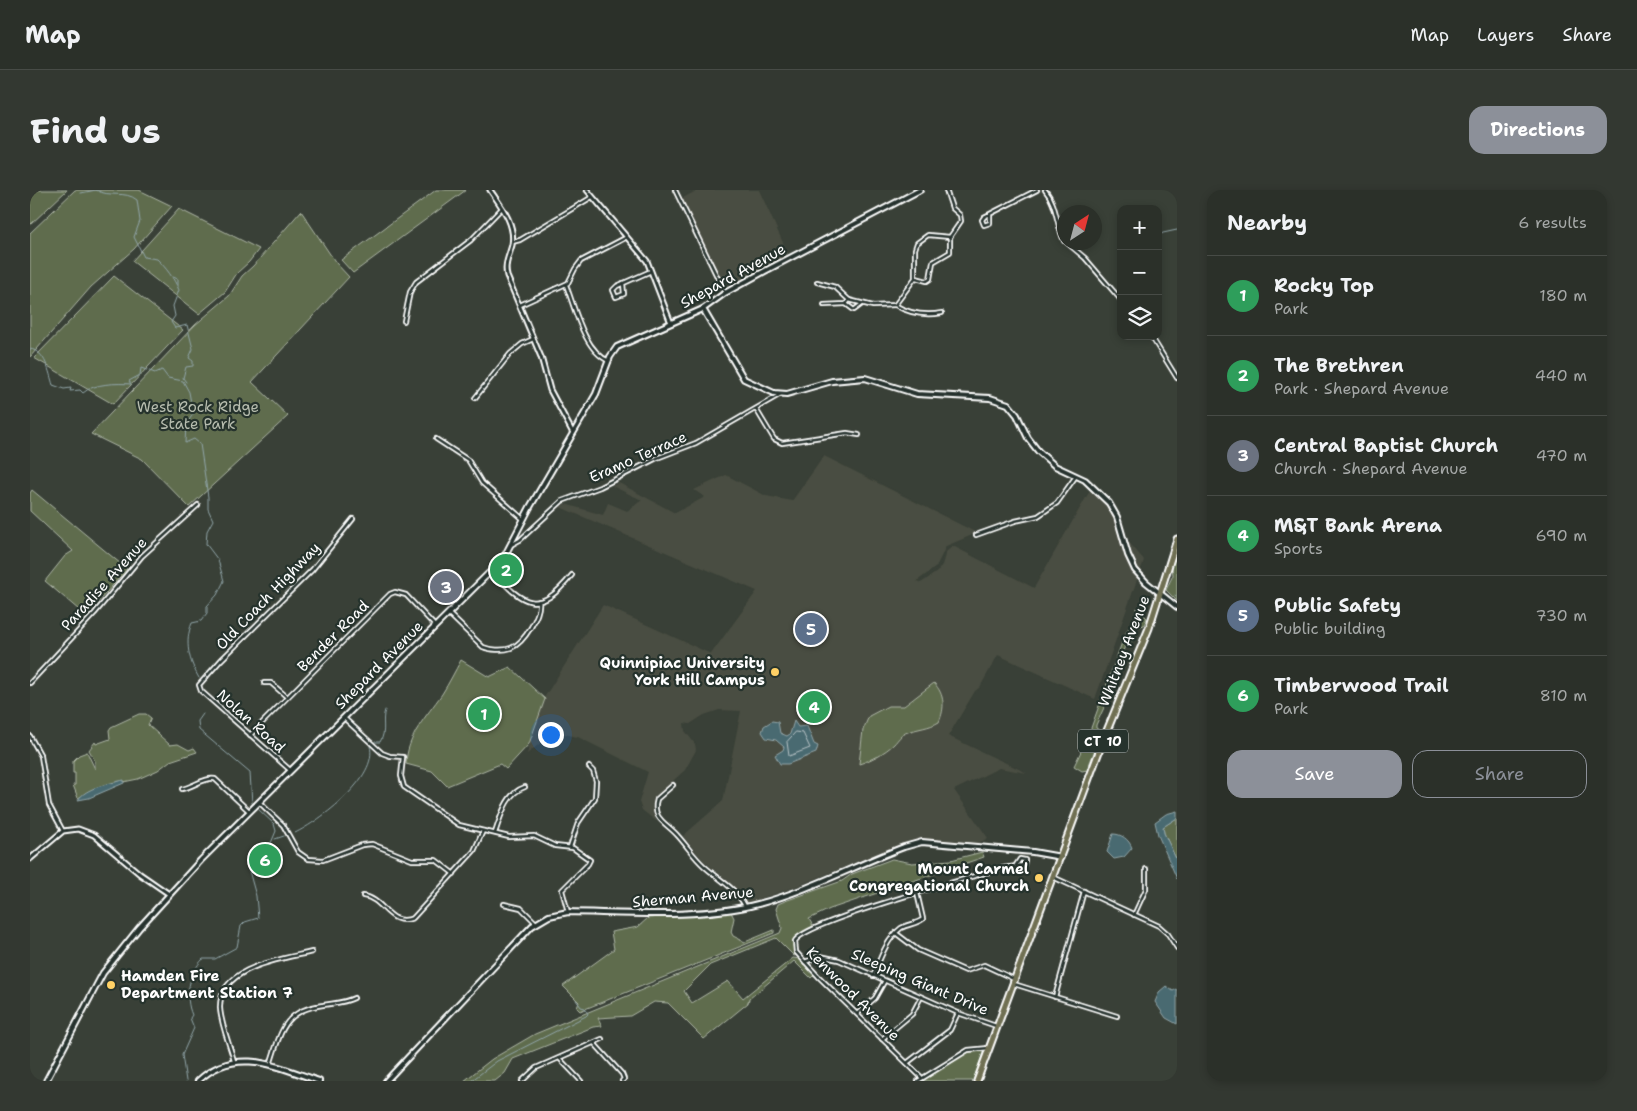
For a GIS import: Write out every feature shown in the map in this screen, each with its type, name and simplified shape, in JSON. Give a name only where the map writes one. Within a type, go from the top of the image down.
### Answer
[{"type":"highway","name":"Whitney Avenue","points":[[977,1081],[1104,738],[1149,628],[1177,539]]},
{"type":"main road","name":"Shepard Avenue","points":[[46,1081],[103,973],[118,952],[169,894],[249,811],[342,717],[492,571],[511,545],[600,386],[612,353],[621,345],[703,309],[725,293],[920,190]]},
{"type":"main road","points":[[703,309],[744,379],[750,384],[780,394],[796,392],[832,381],[859,378],[878,380],[925,395],[970,396],[1002,401],[1012,409],[1028,438],[1038,451],[1055,466],[1088,482],[1109,503],[1117,517],[1132,565],[1143,580],[1177,607]]},
{"type":"main road","name":"Sherman Avenue","points":[[386,1081],[536,923],[549,916],[568,912],[660,914],[745,906],[773,899],[910,844],[930,842],[1047,853],[1061,857]]},
{"type":"main road","points":[[198,1081],[212,1070],[234,1061],[253,1060],[320,1081]]},
{"type":"street","points":[[490,190],[511,225],[512,242],[506,270],[544,363],[550,390],[573,433]]},
{"type":"street","points":[[587,190],[627,237],[652,271],[671,323]]},
{"type":"street","points":[[675,190],[725,293]]},
{"type":"street","points":[[915,278],[927,281],[930,279],[933,262],[950,252],[950,237],[961,217],[950,205],[946,190]]},
{"type":"street","points":[[990,214],[1037,190]]},
{"type":"street","points":[[1045,190],[1053,202],[1057,223]]},
{"type":"street","points":[[512,242],[523,238],[592,197]]},
{"type":"street","points":[[404,321],[410,292],[416,282],[471,240],[502,208]]},
{"type":"street","points":[[895,305],[915,278],[915,249],[917,243],[928,235],[944,238],[950,237]]},
{"type":"street","points":[[520,305],[566,285],[571,281],[575,268],[581,261],[627,237]]},
{"type":"street","points":[[1074,250],[1117,295]]},
{"type":"street","points":[[623,284],[624,294],[616,297],[613,293],[614,288],[652,271]]},
{"type":"street","points":[[818,282],[840,290],[849,300],[862,304],[895,305],[903,310],[924,315],[942,312]]},
{"type":"street","points":[[566,285],[589,343],[596,354],[609,361]]},
{"type":"street","points":[[846,304],[849,300]]},
{"type":"street","points":[[824,304],[846,304],[854,310],[862,304]]},
{"type":"street","points":[[475,398],[510,354],[522,344],[534,338]]},
{"type":"street","points":[[1153,340],[1177,378]]},
{"type":"street","name":"Eramo Terrace","points":[[511,545],[520,540],[562,501],[600,488],[657,458],[696,443],[780,394]]},
{"type":"street","points":[[756,408],[774,439],[782,443],[847,433],[859,435]]},
{"type":"street","points":[[436,439],[468,460],[482,483],[524,519]]},
{"type":"street","points":[[976,535],[1041,515],[1059,502],[1076,475]]},
{"type":"street","name":"Paradise Avenue","points":[[30,682],[95,613],[142,556],[198,505]]},
{"type":"street","name":"Old Coach Highway","points":[[199,688],[201,681],[226,654],[312,570],[353,519]]},
{"type":"street","points":[[492,571],[520,598],[539,601],[554,595],[572,575]]},
{"type":"street","name":"Bender Road","points":[[250,735],[390,594],[395,592],[406,595],[435,626]]},
{"type":"street","points":[[448,613],[483,647],[508,649],[515,646],[537,619],[540,610],[539,601]]},
{"type":"street","points":[[264,683],[271,683],[287,697]]},
{"type":"street","name":"Nolan Road","points":[[199,688],[290,770]]},
{"type":"street","points":[[342,717],[382,753],[390,756],[404,757],[402,776],[406,789],[450,821],[509,837],[534,836],[555,846],[570,847],[585,854],[590,860],[563,889],[562,896],[568,912]]},
{"type":"street","points":[[30,736],[41,756],[49,805],[63,831]]},
{"type":"street","points":[[570,847],[578,823],[595,798],[596,781],[589,767]]},
{"type":"street","points":[[182,789],[192,787],[206,780],[215,779],[249,811]]},
{"type":"street","points":[[673,785],[657,799],[656,808],[659,819],[678,835],[703,865],[730,886],[745,906]]},
{"type":"street","points":[[495,833],[510,797],[516,791],[525,788]]},
{"type":"street","points":[[259,801],[283,825],[298,852],[308,859],[323,860],[358,846],[372,844],[412,860],[436,860],[454,874]]},
{"type":"street","points":[[30,859],[63,831],[78,830],[94,835],[140,874],[169,894]]},
{"type":"street","points":[[364,896],[371,898],[393,918],[408,920],[418,914],[477,847],[483,831]]},
{"type":"street","name":"Kenwood Avenue","points":[[921,1077],[805,962],[794,948],[798,936],[805,931],[917,893],[1016,865]]},
{"type":"street","points":[[1134,915],[1146,889],[1146,869]]},
{"type":"street","points":[[1053,877],[1162,928],[1177,948]]},
{"type":"street","points":[[1056,997],[1084,892]]},
{"type":"street","points":[[873,976],[885,947],[902,928],[923,919],[917,893]]},
{"type":"street","points":[[504,904],[521,908],[536,923]]},
{"type":"street","points":[[897,934],[918,950],[966,972],[984,965],[1015,982],[1117,1016]]},
{"type":"street","points":[[234,1061],[220,1011],[223,994],[246,970],[312,952]]},
{"type":"street","name":"Sleeping Giant Drive","points":[[805,962],[820,956],[830,957],[958,1013],[998,1026]]},
{"type":"street","points":[[856,1014],[875,998],[884,981]]},
{"type":"street","points":[[882,1039],[912,1014],[921,997]]},
{"type":"street","points":[[270,1064],[282,1030],[296,1012],[312,1006],[346,1002],[354,998]]},
{"type":"street","points":[[907,1063],[950,1030],[958,1013]]},
{"type":"street","points":[[522,1081],[536,1068],[602,1039]]},
{"type":"street","points":[[594,1043],[622,1074],[624,1079],[622,1081]]},
{"type":"street","points":[[918,1081],[921,1077],[968,1050],[990,1048]]},
{"type":"street","points":[[560,1058],[582,1081]]},
{"type":"shaded area","points":[[698,190],[759,190],[789,256],[735,286],[723,282],[719,278],[681,199]]},
{"type":"shaded area","name":"Quinnipiac University York Hill Campus","points":[[824,456],[977,533],[946,546],[936,567],[917,581],[921,583],[937,572],[942,565],[946,552],[953,546],[1034,588],[1091,489],[1110,509],[1126,539],[1144,560],[1095,699],[998,655],[948,736],[1027,773],[999,768],[954,790],[988,838],[977,844],[928,839],[910,841],[792,888],[747,903],[728,881],[703,860],[683,836],[723,801],[741,711],[719,710],[704,715],[690,724],[684,723],[685,731],[695,744],[696,750],[685,770],[654,798],[652,806],[656,821],[642,810],[639,802],[648,772],[578,737],[554,732],[527,754],[542,701],[603,605],[711,654],[757,591],[560,507],[565,504],[603,515],[608,503],[627,511],[642,500],[612,486],[619,483],[675,513],[705,497],[694,490],[726,475],[766,496],[792,501]]},
{"type":"green space","points":[[30,190],[67,190],[30,225]]},
{"type":"green space","points":[[75,190],[139,190],[172,206],[134,249],[91,287],[30,357],[30,233]]},
{"type":"green space","points":[[436,190],[466,190],[353,273],[341,260]]},
{"type":"green space","points":[[179,209],[259,249],[237,273],[225,292],[199,314],[132,261]]},
{"type":"green space","name":"West Rock Ridge State Park","points":[[301,211],[336,263],[349,277],[252,382],[288,416],[189,507],[142,459],[91,434],[195,325],[229,296],[242,276]]},
{"type":"green space","name":"West Rock Ridge State Park","points":[[114,276],[183,330],[113,404],[34,358]]},
{"type":"green space","points":[[32,490],[127,569],[86,616],[45,581],[65,556],[73,551],[30,511],[30,493]]},
{"type":"green space","points":[[1177,550],[1177,601],[1166,590],[1173,575],[1172,566]]},
{"type":"green space","points":[[1137,608],[1144,611],[1143,614],[1147,618],[1144,625],[1135,628],[1136,634],[1129,645],[1125,646],[1107,693],[1107,701],[1096,725],[1096,728],[1102,732],[1087,770],[1082,771],[1074,766],[1087,739],[1124,637],[1128,629],[1137,620],[1135,616]]},
{"type":"green space","points":[[461,660],[489,677],[510,667],[545,699],[529,744],[506,769],[500,764],[447,786],[432,771],[406,764],[407,754],[414,736],[442,694]]},
{"type":"green space","points":[[934,683],[940,692],[943,702],[939,722],[906,733],[886,750],[872,759],[859,764],[863,730],[869,716],[888,706],[904,706]]},
{"type":"green space","points":[[139,714],[146,714],[151,718],[148,725],[170,745],[178,744],[189,750],[194,748],[197,752],[170,761],[158,770],[138,779],[99,787],[78,798],[73,785],[75,785],[75,773],[73,773],[73,761],[79,755],[87,752],[95,769],[95,761],[89,750],[95,742],[96,744],[110,739],[109,730],[111,727]]},
{"type":"green space","points":[[1177,818],[1177,861],[1163,827]]},
{"type":"green space","points":[[982,852],[984,857],[830,909],[809,919],[813,926],[803,931],[794,940],[793,945],[796,955],[794,956],[776,938],[710,965],[684,991],[692,1003],[728,981],[743,998],[793,958],[800,959],[814,975],[811,978],[794,961],[749,999],[748,1003],[704,1039],[668,1003],[654,1002],[630,1016],[598,1018],[602,1026],[593,1027],[513,1059],[505,1073],[495,1081],[464,1081],[492,1059],[535,1034],[780,933],[782,928],[776,909],[778,904],[842,881],[852,874],[892,859],[912,863],[951,860]]},
{"type":"green space","points":[[731,912],[734,918],[731,932],[733,936],[745,942],[774,930],[774,933],[580,1011],[577,1008],[579,1002],[563,986],[614,949],[611,932],[638,927],[648,918]]},
{"type":"green space","points":[[976,1050],[984,1050],[973,1081],[921,1081],[934,1070],[959,1055]]},
{"type":"water","points":[[772,721],[778,722],[780,733],[787,736],[790,734],[794,721],[798,727],[807,726],[814,744],[818,746],[816,753],[788,764],[780,764],[775,755],[783,750],[784,747],[776,740],[766,738],[762,732],[764,726]]},
{"type":"water","points":[[124,780],[124,783],[89,798],[78,800],[92,789]]},
{"type":"water","points":[[1177,811],[1177,818],[1163,827],[1177,861],[1177,879],[1158,835],[1155,822],[1166,814]]},
{"type":"water","points":[[1113,834],[1124,838],[1131,845],[1132,848],[1124,857],[1114,859],[1107,852]]},
{"type":"water","points":[[1166,986],[1173,991],[1177,989],[1177,1024],[1166,1018],[1155,1002],[1159,992]]},
{"type":"waterway","points":[[81,193],[96,190],[106,194],[127,195],[137,200],[140,221],[134,237],[144,257],[157,259],[170,273],[179,290],[173,306],[175,316],[171,322],[175,328],[187,325],[193,349],[189,358],[193,361],[193,366],[186,367],[183,378],[186,382]]},
{"type":"waterway","points":[[1162,234],[1177,230]]},
{"type":"waterway","points":[[173,277],[178,279],[178,287]]},
{"type":"waterway","points":[[30,349],[40,354],[43,358],[53,385],[64,389],[71,388],[70,391],[80,390],[83,393],[99,385],[131,384],[129,381],[140,375],[141,368],[155,373],[162,370],[168,378],[183,381],[189,392],[193,414],[186,425],[185,443],[194,439],[200,444],[208,509],[213,520],[207,531],[206,544],[218,560],[224,581],[217,595],[207,606],[207,613],[201,621],[192,623],[188,637],[190,658],[199,678]]},
{"type":"waterway","points":[[374,742],[380,742],[382,738],[385,710]]},
{"type":"waterway","points":[[203,714],[198,721],[199,730],[250,773],[252,803]]},
{"type":"waterway","points":[[295,833],[319,819],[357,784],[366,771],[370,758],[370,746]]},
{"type":"waterway","points":[[186,1081],[182,1055],[194,1028],[190,1018],[192,1015],[188,1001],[189,986],[194,971],[203,959],[215,959],[237,947],[241,926],[245,922],[258,918],[256,896],[248,867],[254,862],[259,862],[266,855],[276,831],[274,824],[257,808]]},
{"type":"waterway","points":[[275,839],[284,836]]},
{"type":"waterway","points":[[471,1081],[497,1061],[586,1016],[588,1014],[585,1008],[581,1007],[576,1000]]},
{"type":"place","name":"The Brethren","points":[[506,570]]},
{"type":"place","name":"Central Baptist Church","points":[[446,587]]},
{"type":"place","name":"Public Safety","points":[[811,629]]},
{"type":"place","name":"Quinnipiac University York Hill Campus","points":[[775,672]]},
{"type":"place","name":"M&T Bank Arena","points":[[814,707]]},
{"type":"place","name":"Rocky Top","points":[[484,714]]},
{"type":"place","name":"Timberwood Trail","points":[[265,860]]},
{"type":"place","name":"Mount Carmel Congregational Church","points":[[1039,878]]},
{"type":"place","name":"Hamden Fire Department Station 7","points":[[111,985]]}]
